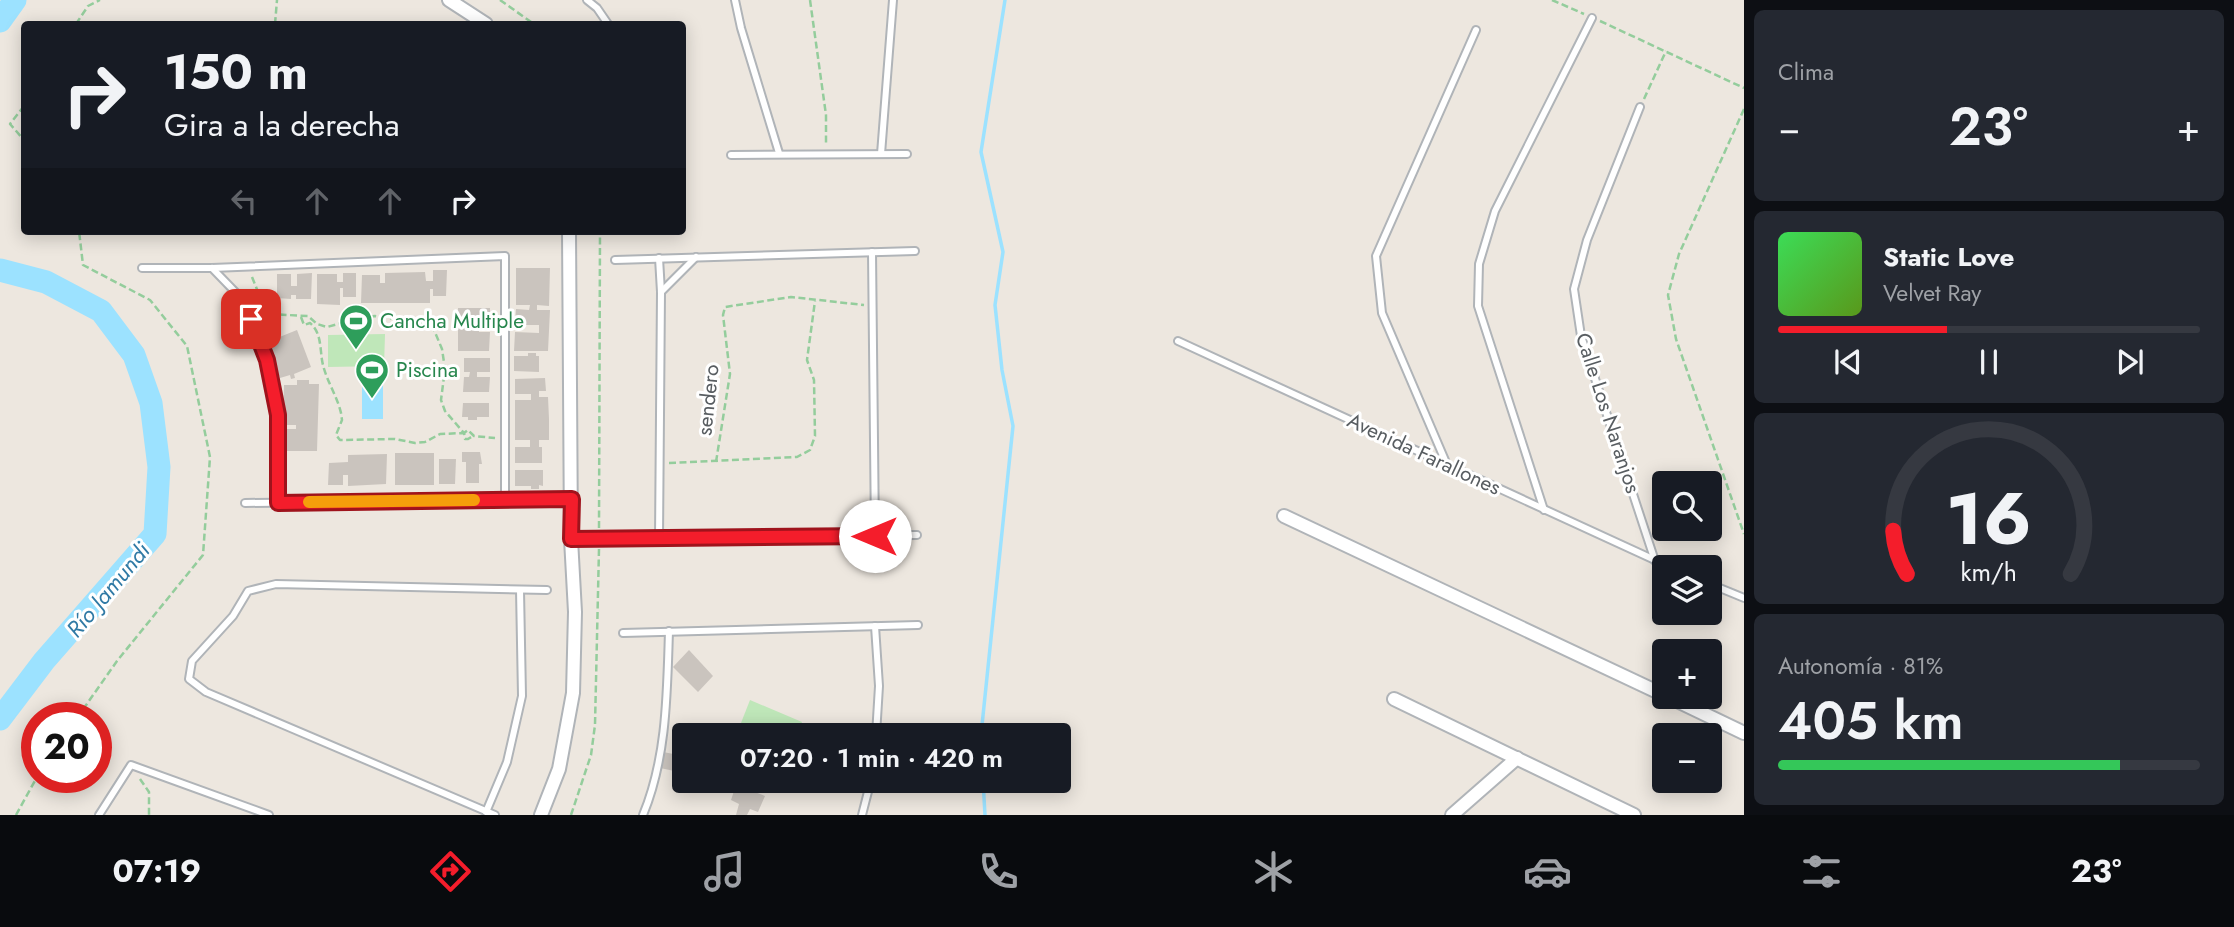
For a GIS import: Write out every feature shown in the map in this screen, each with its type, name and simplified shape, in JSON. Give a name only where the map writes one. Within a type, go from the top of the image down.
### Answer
[{"type":"street","points":[[449,0],[481,21]]},
{"type":"street","points":[[541,815],[559,769],[573,693],[575,612],[571,539],[569,235]]},
{"type":"street","points":[[1284,516],[1652,689]]},
{"type":"street","points":[[1394,699],[1634,815]]},
{"type":"street","points":[[1693,709],[1744,733]]},
{"type":"street","points":[[1452,815],[1517,758]]},
{"type":"lane","points":[[587,0],[606,21]]},
{"type":"lane","points":[[734,0],[779,153]]},
{"type":"lane","points":[[881,154],[893,0]]},
{"type":"lane","points":[[1544,509],[1478,306],[1479,264],[1495,211],[1592,18]]},
{"type":"lane","points":[[1447,465],[1382,313],[1376,256],[1476,30]]},
{"type":"lane","name":"Calle Los Naranjos","points":[[1640,107],[1587,240],[1574,289],[1581,336],[1653,555]]},
{"type":"lane","points":[[731,155],[907,154]]},
{"type":"lane","points":[[615,260],[915,251]]},
{"type":"lane","points":[[872,252],[875,536]]},
{"type":"lane","points":[[142,268],[212,268],[505,256],[505,499]]},
{"type":"lane","points":[[661,292],[695,257]]},
{"type":"lane","points":[[659,258],[659,538]]},
{"type":"lane","points":[[212,268],[242,299],[267,360],[278,415],[278,503]]},
{"type":"lane","name":"Avenida Farallones","points":[[1178,341],[1652,560]]},
{"type":"lane","points":[[245,503],[572,499]]},
{"type":"lane","points":[[571,539],[917,535]]},
{"type":"lane","points":[[495,815],[206,692],[189,679],[192,661],[233,616],[248,591],[276,584],[547,590]]},
{"type":"lane","points":[[1722,589],[1744,598]]},
{"type":"lane","points":[[486,812],[507,762],[522,696],[520,590]]},
{"type":"lane","points":[[623,633],[918,625]]},
{"type":"lane","points":[[875,626],[879,686],[877,723]]},
{"type":"lane","points":[[643,815],[654,788],[667,709],[669,631]]},
{"type":"lane","points":[[99,815],[131,765],[269,815]]},
{"type":"lane","points":[[862,815],[868,793]]},
{"type":"path","points":[[78,21],[88,6],[100,0]]},
{"type":"path","points":[[275,21],[277,0]]},
{"type":"path","points":[[500,0],[530,21]]},
{"type":"path","points":[[810,0],[826,116],[825,154]]},
{"type":"path","points":[[1552,0],[1744,88]]},
{"type":"path","points":[[1640,107],[1666,51]]},
{"type":"path","points":[[1744,109],[1679,254],[1668,295],[1676,339],[1744,534]]},
{"type":"path","points":[[21,110],[10,124],[21,137]]},
{"type":"path","points":[[79,235],[83,265],[150,299],[187,346],[210,457],[203,555],[88,702]]},
{"type":"path","points":[[571,815],[591,755],[595,725],[600,235]]},
{"type":"path","points":[[248,266],[267,314],[308,316],[317,324],[327,327],[375,316],[432,325],[442,349],[445,369],[441,400],[445,411],[464,433],[465,439],[474,436],[505,439]]},
{"type":"path","name":"sendero","points":[[716,462],[730,374],[723,316],[725,307],[791,297],[815,302],[873,306]]},
{"type":"path","name":"sendero","points":[[659,463],[797,457],[810,450],[815,436],[814,380],[807,360],[815,302]]},
{"type":"path","points":[[301,317],[304,325],[310,323],[314,326],[320,339],[322,362],[341,413],[342,420],[336,436],[340,440],[395,439],[415,443],[425,442],[440,434],[464,433],[468,430],[474,436]]},
{"type":"path","points":[[131,765],[149,792],[149,815]]},
{"type":"path","points":[[16,815],[28,793]]},
{"type":"green space","name":"Cancha Multiple","points":[[385,334],[384,366],[328,367],[328,335]]},
{"type":"green space","points":[[750,700],[802,722],[802,723],[741,723]]},
{"type":"water","name":"Piscina","points":[[362,380],[383,380],[383,419],[362,419]]},
{"type":"building","points":[[516,268],[550,268],[549,306],[537,305],[537,310],[550,310],[548,351],[514,351],[515,332],[539,333],[539,325],[515,325],[516,309],[529,310],[530,305],[516,305]]},
{"type":"building","points":[[433,270],[447,270],[446,296],[433,296],[433,289],[430,289],[430,303],[361,303],[362,275],[380,275],[380,283],[385,283],[385,273],[425,272],[426,281],[433,281]]},
{"type":"building","points":[[312,273],[311,299],[296,299],[296,295],[291,295],[291,299],[277,298],[277,274],[291,274],[291,286],[297,286],[297,274]]},
{"type":"building","points":[[343,273],[356,273],[356,297],[343,297],[343,288],[340,288],[340,305],[317,304],[317,274],[337,274],[337,282],[343,282]]},
{"type":"building","points":[[458,308],[490,308],[490,327],[479,327],[479,332],[490,332],[489,351],[458,351]]},
{"type":"building","points":[[297,330],[311,367],[294,374],[295,378],[291,379],[290,375],[280,378],[267,342]]},
{"type":"building","points":[[528,353],[536,353],[536,356],[539,356],[539,372],[514,371],[514,356],[528,356]]},
{"type":"building","points":[[464,358],[490,358],[490,372],[477,372],[477,377],[490,377],[489,392],[463,392],[464,377],[469,377],[470,372],[464,372]]},
{"type":"building","points":[[545,378],[546,391],[539,391],[539,397],[548,397],[549,440],[539,440],[542,463],[515,463],[515,447],[530,447],[530,440],[515,440],[515,400],[531,400],[531,394],[515,394],[515,379]]},
{"type":"building","points":[[297,380],[309,380],[309,384],[319,384],[317,451],[283,451],[283,429],[296,429],[296,425],[283,425],[284,385],[297,385]]},
{"type":"building","points":[[463,403],[489,403],[489,417],[468,420],[468,417],[462,417]]},
{"type":"building","points":[[462,452],[480,452],[482,464],[479,464],[479,483],[466,483],[466,462],[462,462]]},
{"type":"building","points":[[395,453],[434,453],[434,485],[395,485]]},
{"type":"building","points":[[387,454],[386,484],[348,486],[348,475],[343,475],[343,485],[328,485],[329,463],[348,462],[348,455]]},
{"type":"building","points":[[439,459],[456,459],[455,484],[439,484]]},
{"type":"building","points":[[515,470],[543,470],[543,486],[531,489],[531,486],[515,486]]},
{"type":"building","points":[[689,650],[713,676],[698,692],[673,667]]},
{"type":"building","points":[[663,752],[672,754],[672,770],[660,768]]},
{"type":"building","points":[[733,793],[757,793],[765,796],[758,812],[750,809],[747,815],[736,815],[739,804],[731,800]]},
{"type":"waterway","name":"Río Jamundi","points":[[0,21],[15,0]]},
{"type":"waterway","points":[[982,723],[1013,426],[1002,370],[995,305],[1003,252],[981,152],[1005,0]]},
{"type":"waterway","name":"Río Jamundi","points":[[0,270],[46,282],[101,311],[134,355],[151,403],[159,467],[155,534],[44,661],[0,719]]},
{"type":"waterway","points":[[984,793],[985,815]]},
{"type":"slow traffic","points":[[309,502],[474,500]]},
{"type":"place","name":"Cancha Multiple","points":[[356,351]]},
{"type":"place","name":"Piscina","points":[[372,400]]},
{"type":"route","points":[[251,319],[267,360],[278,415],[278,503],[572,499],[571,539],[875,536]]}]
